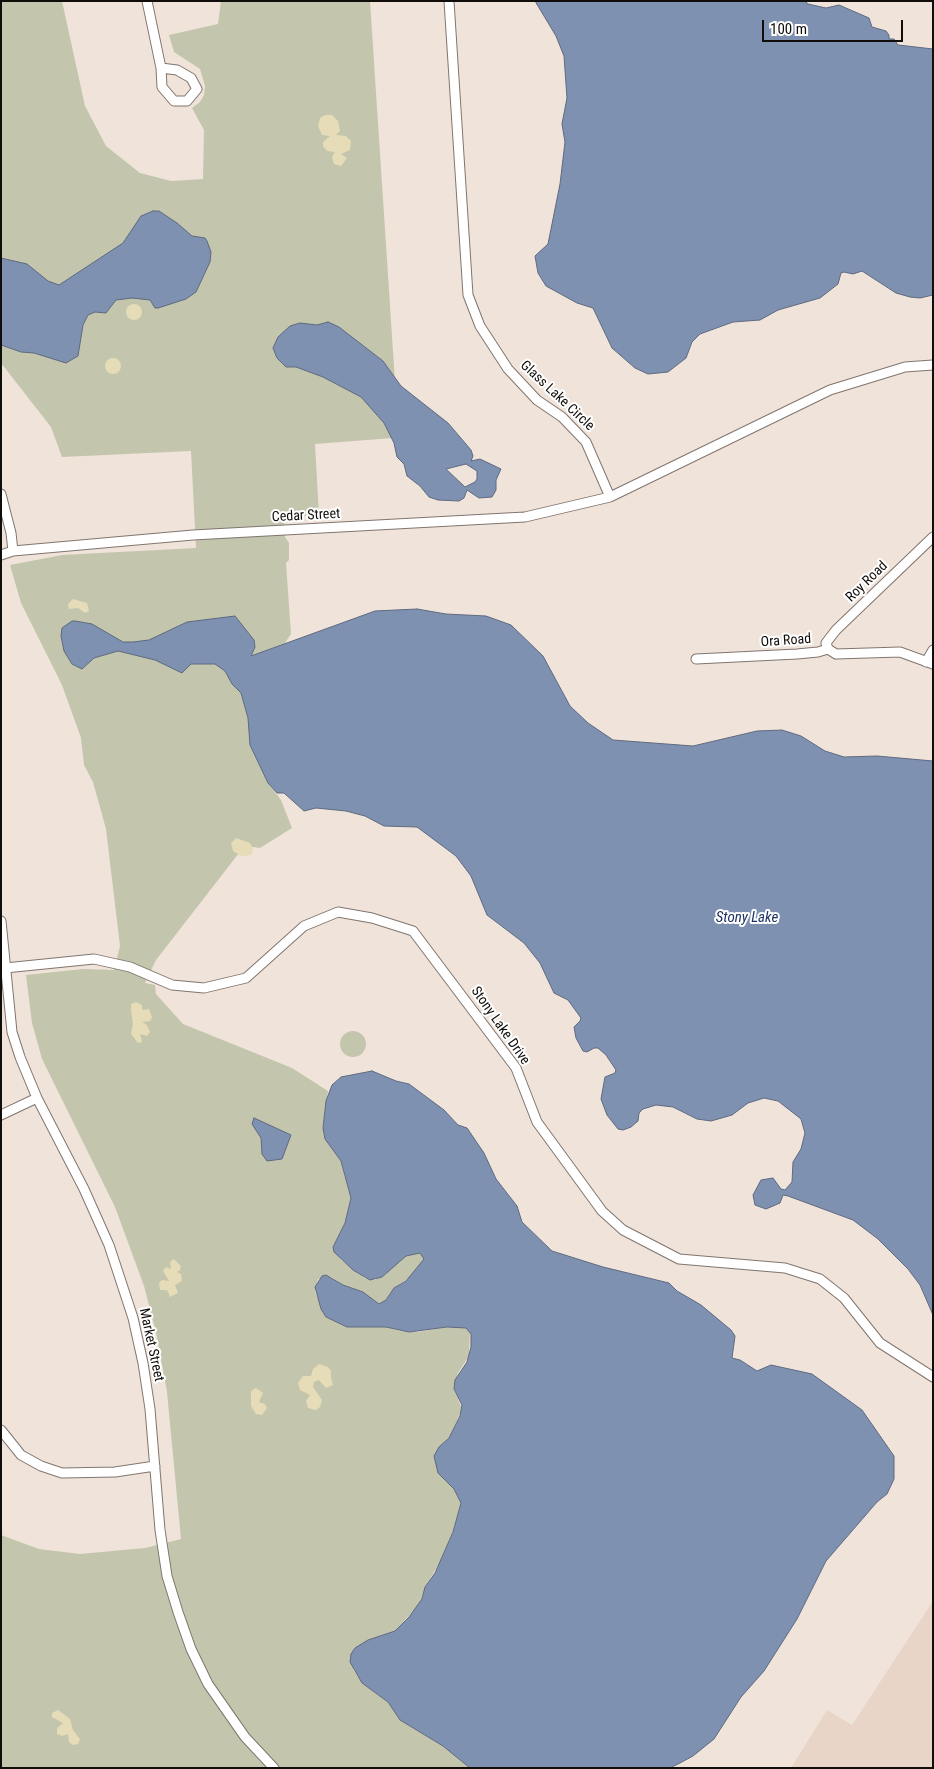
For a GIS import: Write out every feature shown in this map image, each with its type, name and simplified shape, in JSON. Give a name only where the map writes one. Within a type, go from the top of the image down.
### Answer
[{"type":"street","points":[[147,1],[161,68],[162,87],[174,101],[187,101],[197,89],[191,78],[177,70],[161,68]]},
{"type":"street","name":"Glass Lake Circle","points":[[449,1],[468,295],[480,326],[508,369],[537,400],[562,418],[586,442],[610,497]]},
{"type":"street","points":[[610,497],[830,390],[905,367],[933,366]]},
{"type":"street","points":[[1,494],[12,534],[13,551]]},
{"type":"street","name":"Cedar Street","points":[[1,556],[13,551],[193,535],[525,518],[610,497]]},
{"type":"street","name":"Roy Road","points":[[828,649],[826,643],[836,630],[933,538]]},
{"type":"street","name":"Ora Road","points":[[696,659],[798,654],[828,649],[836,654],[900,652],[930,663]]},
{"type":"street","points":[[930,663],[933,650]]},
{"type":"street","name":"Stony Lake Drive","points":[[6,968],[94,959],[130,967],[172,985],[204,988],[246,978],[304,926],[338,912],[372,918],[413,931],[516,1068],[537,1122],[602,1211],[623,1230],[679,1259],[785,1268],[820,1279],[844,1298],[880,1343],[933,1377]]},
{"type":"street","name":"Market Street","points":[[1,921],[12,1032],[37,1098],[53,1127],[109,1245],[126,1293],[143,1362],[167,1576],[191,1649],[208,1684],[231,1718],[274,1768]]},
{"type":"street","points":[[1,1115],[37,1098]]},
{"type":"street","points":[[1,1430],[21,1455],[41,1466],[62,1473],[115,1472],[155,1466]]},
{"type":"shaded area","points":[[933,1601],[933,1768],[791,1768],[827,1710],[852,1725]]},
{"type":"green space","points":[[1,1],[62,1],[85,106],[106,146],[140,173],[171,181],[203,179],[204,130],[192,108],[200,102],[204,95],[205,86],[200,69],[174,52],[169,35],[218,24],[221,1],[370,1],[396,397],[393,438],[315,444],[319,515],[284,517],[285,537],[289,543],[289,560],[286,563],[291,634],[285,643],[250,657],[241,693],[248,718],[252,749],[268,783],[281,800],[292,828],[260,848],[253,847],[239,853],[156,960],[145,983],[155,985],[156,994],[183,1024],[292,1068],[328,1091],[323,1128],[325,1139],[341,1161],[351,1198],[345,1223],[333,1247],[341,1260],[365,1278],[375,1280],[406,1256],[420,1253],[423,1255],[424,1259],[409,1278],[394,1288],[386,1300],[379,1304],[363,1292],[343,1285],[331,1277],[318,1279],[315,1292],[326,1317],[347,1327],[386,1327],[401,1331],[417,1332],[447,1327],[470,1330],[469,1356],[458,1373],[454,1389],[462,1409],[451,1435],[434,1456],[444,1479],[454,1489],[460,1499],[461,1506],[457,1521],[441,1560],[425,1587],[421,1602],[395,1631],[362,1644],[353,1669],[362,1683],[388,1702],[400,1720],[443,1746],[470,1768],[1,1768],[1,1535],[39,1549],[80,1554],[145,1548],[181,1539],[167,1392],[156,1332],[144,1286],[115,1207],[42,1059],[32,1023],[26,975],[83,969],[114,970],[120,946],[106,829],[93,782],[84,765],[81,738],[62,685],[21,603],[10,565],[62,555],[196,548],[191,451],[62,457],[51,427],[1,363]]},
{"type":"green space","points":[[353,1031],[362,1035],[366,1044],[362,1053],[353,1057],[344,1053],[340,1044],[344,1035]]},
{"type":"sand","points":[[325,115],[332,115],[338,121],[340,131],[336,135],[346,136],[351,141],[350,150],[341,154],[347,158],[341,166],[334,164],[332,157],[335,152],[327,151],[323,146],[323,142],[330,136],[322,135],[318,126],[320,118]]},
{"type":"sand","points":[[134,304],[140,306],[142,312],[140,318],[134,320],[128,318],[126,312],[128,306]]},
{"type":"sand","points":[[110,358],[116,358],[121,363],[119,372],[110,374],[105,369],[105,363]]},
{"type":"sand","points":[[73,599],[87,603],[89,611],[85,613],[78,608],[69,609],[68,604]]},
{"type":"sand","points":[[236,838],[250,843],[253,848],[252,855],[241,856],[233,851],[231,843]]},
{"type":"sand","points":[[136,1002],[142,1005],[142,1010],[149,1009],[152,1017],[150,1021],[142,1022],[147,1025],[150,1032],[147,1036],[140,1034],[142,1042],[138,1043],[131,1034],[133,1024],[131,1004]]},
{"type":"sand","points":[[174,1259],[181,1266],[177,1272],[181,1274],[182,1281],[175,1285],[178,1293],[170,1297],[167,1290],[160,1290],[159,1283],[162,1280],[169,1281],[163,1271],[166,1267],[171,1269],[170,1262]]},
{"type":"sand","points":[[319,1364],[328,1367],[331,1371],[333,1385],[326,1388],[319,1380],[314,1382],[313,1387],[322,1400],[320,1407],[316,1410],[308,1408],[306,1401],[310,1395],[300,1390],[298,1383],[303,1376],[311,1376],[313,1369]]},
{"type":"sand","points":[[256,1388],[263,1393],[259,1402],[265,1404],[267,1408],[262,1415],[256,1414],[251,1406],[251,1391]]},
{"type":"sand","points":[[58,1710],[70,1719],[73,1730],[80,1739],[78,1744],[73,1745],[69,1742],[68,1734],[62,1736],[57,1734],[57,1728],[63,1723],[52,1717],[52,1713]]},
{"type":"water","points":[[535,1],[805,1],[808,4],[826,8],[839,5],[869,18],[872,27],[886,31],[889,39],[894,39],[898,45],[933,49],[933,295],[920,298],[910,297],[896,293],[862,271],[853,274],[844,272],[841,273],[838,284],[820,298],[778,310],[760,320],[733,322],[700,334],[692,342],[686,358],[668,372],[648,374],[635,368],[612,348],[593,308],[577,303],[546,286],[538,273],[535,256],[548,244],[560,184],[565,142],[562,124],[567,98],[564,56],[556,36]]},
{"type":"water","points":[[153,211],[159,211],[192,236],[205,238],[207,241],[211,252],[210,262],[196,292],[186,299],[158,308],[155,308],[150,300],[132,298],[116,300],[106,313],[95,312],[88,315],[83,325],[78,356],[66,363],[1,345],[1,258],[27,264],[48,281],[59,285],[123,243],[141,216]]},
{"type":"water","points":[[328,322],[339,327],[383,361],[401,386],[448,423],[471,450],[473,456],[471,461],[480,459],[501,469],[496,480],[496,490],[492,497],[479,498],[467,490],[464,498],[459,501],[438,500],[429,497],[420,486],[407,476],[404,464],[397,457],[394,443],[384,423],[361,397],[323,377],[296,367],[286,367],[277,358],[273,348],[278,337],[290,326],[300,323],[317,325]],"holes":[[[466,464],[477,471],[475,482],[465,487],[446,469]]]},
{"type":"water","name":"Stony Lake","points":[[417,609],[446,614],[486,616],[511,625],[543,656],[570,706],[588,723],[613,740],[693,746],[757,731],[782,730],[801,736],[825,751],[844,757],[877,756],[933,761],[933,1315],[920,1285],[908,1269],[878,1239],[853,1220],[783,1195],[780,1203],[766,1209],[755,1205],[753,1195],[761,1180],[773,1178],[781,1189],[785,1190],[792,1182],[793,1162],[801,1149],[805,1133],[801,1119],[796,1115],[778,1101],[764,1098],[748,1103],[732,1115],[711,1121],[697,1119],[673,1107],[656,1105],[643,1109],[639,1113],[638,1121],[631,1127],[623,1130],[618,1129],[607,1115],[601,1099],[605,1077],[615,1073],[616,1070],[606,1055],[598,1048],[587,1052],[583,1051],[576,1038],[574,1027],[581,1018],[568,1000],[554,993],[540,963],[524,943],[487,915],[471,876],[456,856],[417,827],[384,826],[365,816],[346,811],[316,808],[304,811],[284,793],[277,793],[268,783],[250,745],[248,718],[241,693],[232,684],[225,671],[215,664],[191,664],[182,673],[155,660],[118,651],[94,658],[82,669],[72,664],[64,651],[61,636],[62,628],[75,621],[92,624],[123,642],[133,642],[149,640],[187,622],[235,616],[254,640],[255,647],[251,656],[375,611]]},
{"type":"water","points":[[372,1071],[409,1084],[444,1110],[458,1125],[467,1128],[484,1153],[496,1179],[517,1206],[522,1222],[552,1251],[603,1267],[669,1283],[677,1291],[701,1305],[731,1330],[735,1336],[732,1358],[740,1360],[757,1371],[771,1365],[812,1374],[862,1410],[894,1456],[894,1479],[887,1494],[877,1502],[826,1561],[797,1619],[764,1671],[741,1697],[714,1739],[693,1756],[670,1768],[470,1768],[443,1746],[400,1720],[388,1702],[362,1683],[350,1662],[351,1654],[355,1648],[368,1640],[395,1631],[409,1617],[422,1599],[425,1587],[435,1573],[453,1532],[461,1503],[454,1489],[438,1473],[434,1456],[439,1447],[449,1438],[460,1416],[462,1405],[454,1389],[455,1380],[467,1362],[471,1347],[471,1334],[466,1328],[447,1327],[409,1332],[386,1327],[347,1327],[326,1317],[321,1309],[315,1287],[322,1276],[326,1275],[343,1285],[363,1292],[379,1304],[386,1300],[394,1288],[406,1281],[424,1259],[420,1253],[406,1256],[382,1277],[370,1280],[353,1270],[334,1252],[333,1247],[345,1223],[351,1198],[341,1161],[325,1139],[323,1128],[326,1101],[332,1085],[341,1077]]},
{"type":"water","points":[[254,1118],[291,1135],[282,1159],[267,1161],[262,1154],[261,1138],[252,1124]]}]
